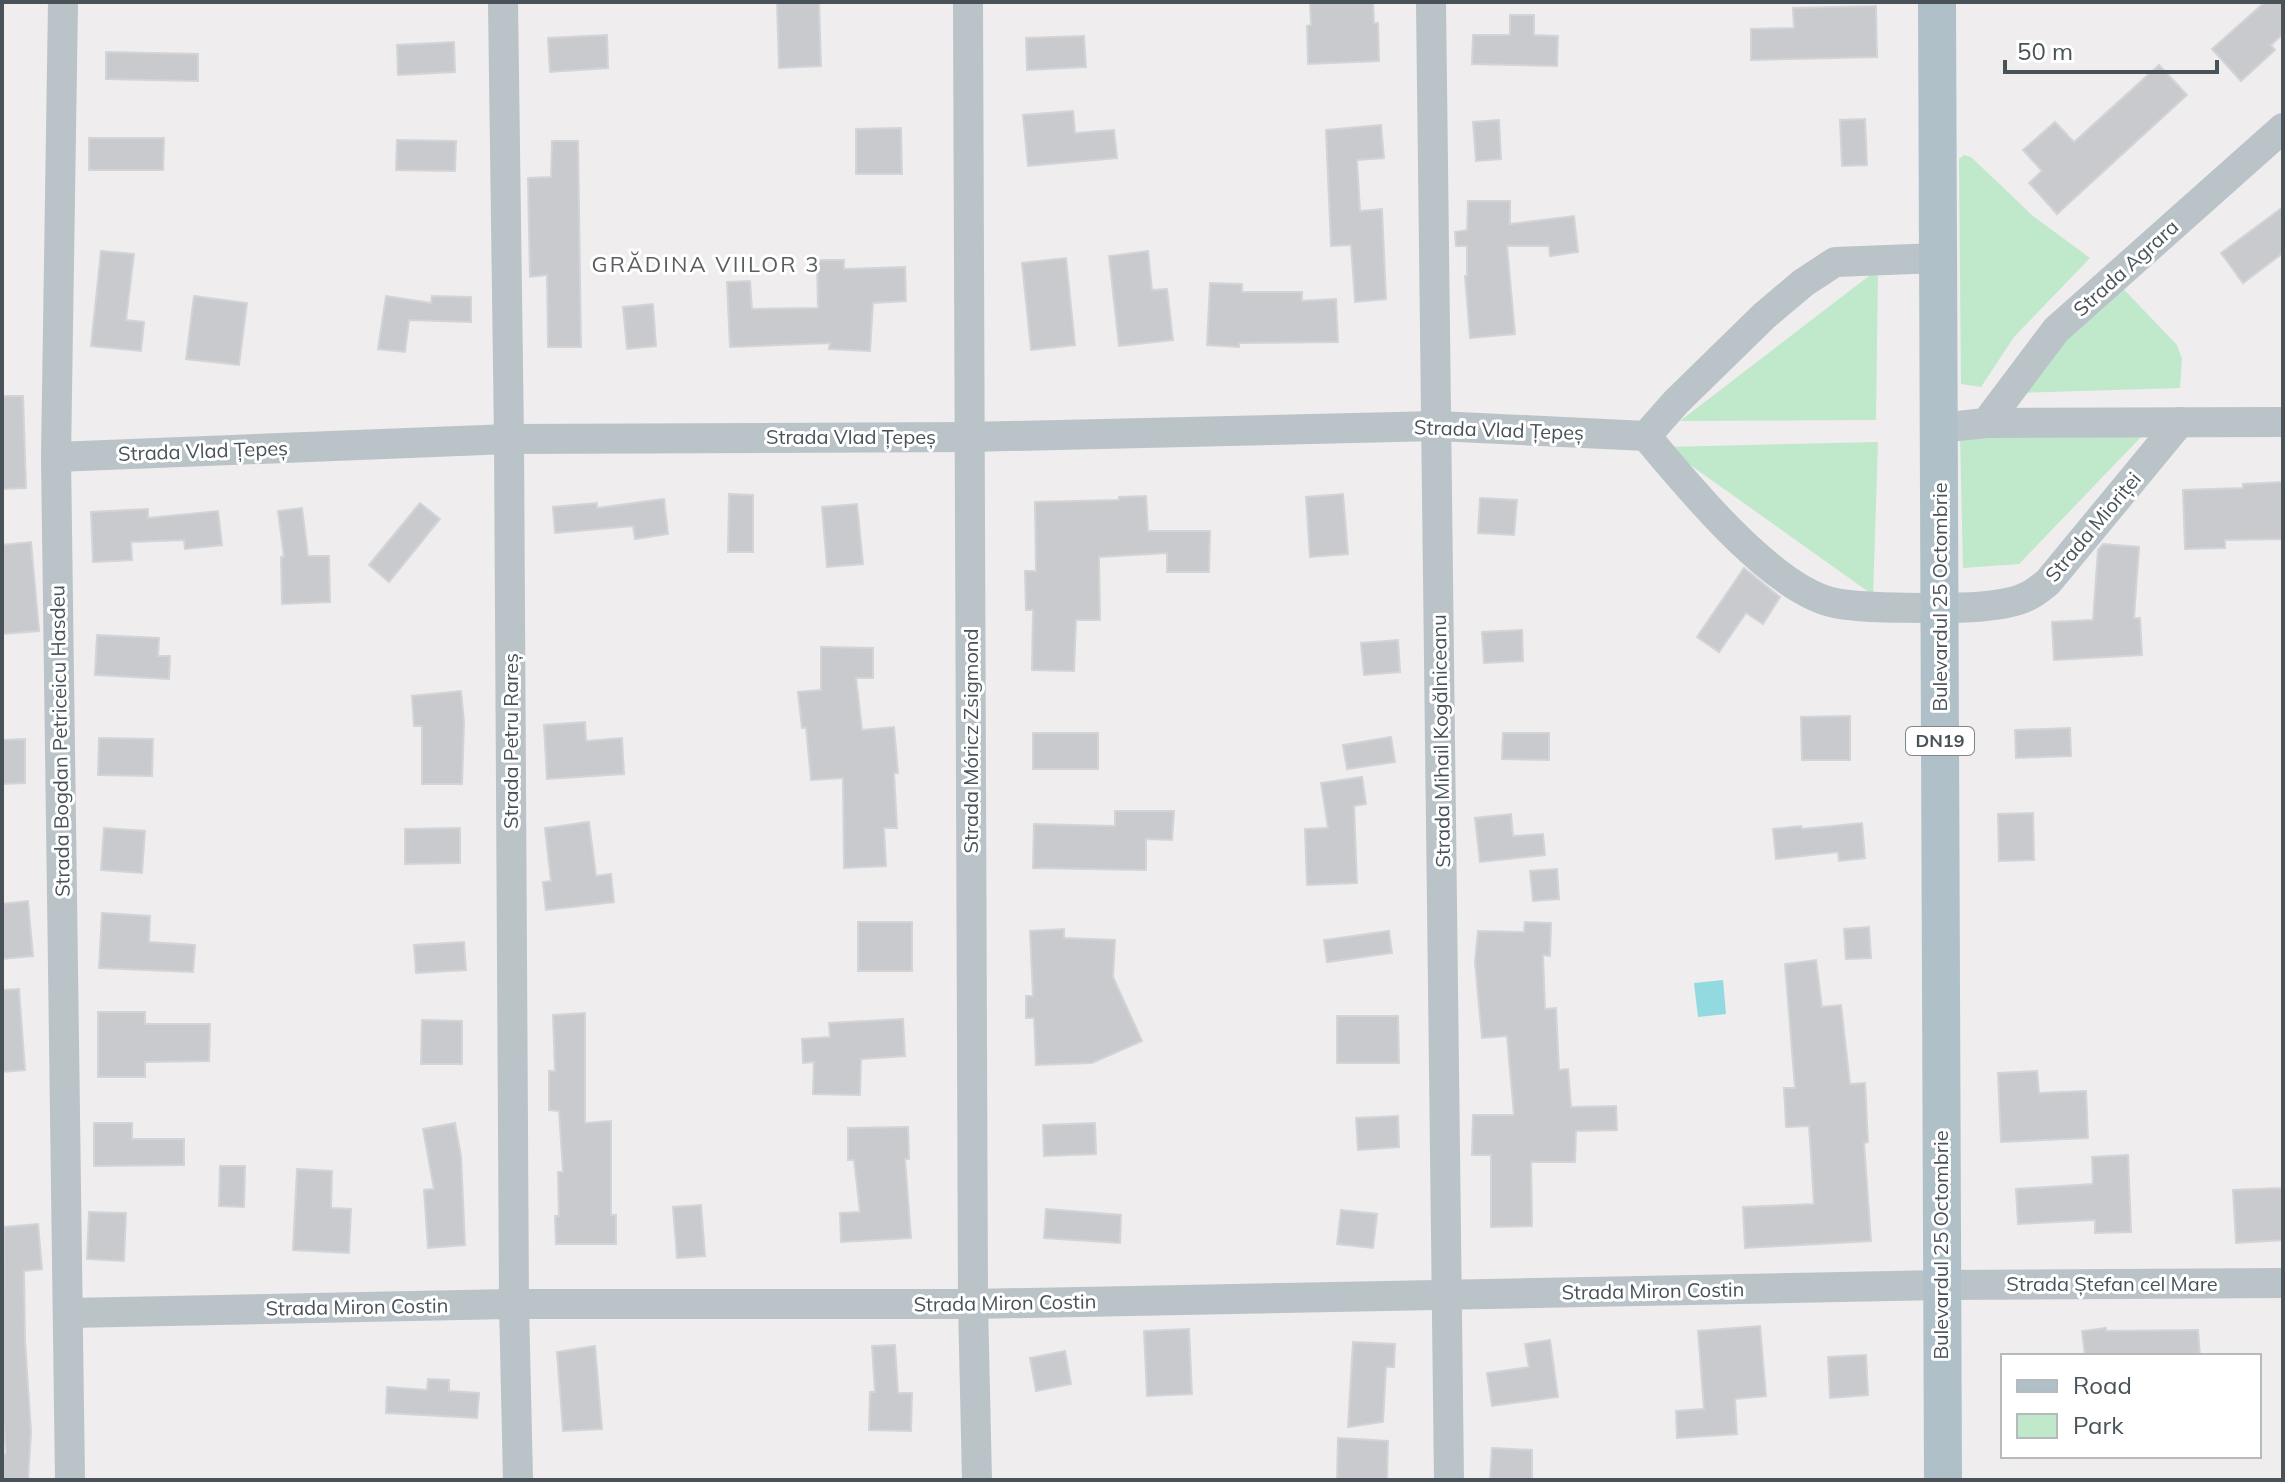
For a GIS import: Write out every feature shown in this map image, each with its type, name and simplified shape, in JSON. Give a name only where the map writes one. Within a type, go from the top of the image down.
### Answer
[{"type":"main road","name":"Bulevardul 25 Octombrie","points":[[1937,2],[1943,1480]]},
{"type":"street","name":"Strada Bogdan Petriceicu Hasdeu","points":[[63,2],[56,457],[70,1480]]},
{"type":"street","name":"Strada Petru Rareș","points":[[503,2],[518,1480]]},
{"type":"street","name":"Strada Móricz Zsigmond","points":[[968,2],[973,1304],[977,1480]]},
{"type":"street","name":"Strada Mihail Kogălniceanu","points":[[1431,2],[1449,1480]]},
{"type":"street","name":"Strada Agrara","points":[[1986,423],[2056,330],[2283,128]]},
{"type":"street","points":[[1646,436],[1676,402],[1764,316],[1803,283],[1835,262],[1939,258]]},
{"type":"street","name":"Strada Mioriței","points":[[1646,436],[1699,499],[1759,557],[1813,596],[1834,603],[1860,606],[1940,608],[2011,603],[2029,596],[2048,582],[2180,422]]},
{"type":"street","points":[[1939,428],[1986,423],[2283,422]]},
{"type":"street","name":"Strada Vlad Țepeș","points":[[56,457],[509,439],[969,437],[1438,426],[1646,436]]},
{"type":"street","name":"Strada Ștefan cel Mare","points":[[1941,1285],[2283,1283]]},
{"type":"street","name":"Strada Miron Costin","points":[[69,1313],[514,1304],[973,1304],[1941,1285]]},
{"type":"green space","points":[[1964,155],[1971,157],[2033,216],[2090,258],[2014,337],[1981,387],[1961,384],[1959,159]]},
{"type":"green space","points":[[1878,269],[1876,420],[1680,421]]},
{"type":"green space","points":[[2113,278],[2177,345],[2182,359],[2180,388],[2019,393]]},
{"type":"green space","points":[[1960,434],[2141,437],[2019,564],[1963,568]]},
{"type":"green space","points":[[1878,442],[1873,595],[1665,447]]},
{"type":"water","points":[[1723,980],[1726,1014],[1698,1017],[1694,983]]},
{"type":"building","points":[[777,2],[819,2],[821,66],[779,68]]},
{"type":"building","points":[[1310,2],[1373,2],[1374,23],[1378,23],[1379,61],[1308,64]]},
{"type":"building","points":[[2265,2],[2283,2],[2283,34],[2271,45],[2275,50],[2241,81],[2212,49]]},
{"type":"building","points":[[1876,6],[1877,57],[1751,60],[1751,29],[1794,28],[1793,8]]},
{"type":"building","points":[[1510,15],[1534,15],[1534,35],[1558,36],[1557,66],[1472,64],[1473,35],[1510,35]]},
{"type":"building","points":[[607,35],[608,68],[550,72],[548,38]]},
{"type":"building","points":[[1084,36],[1086,67],[1027,70],[1026,38]]},
{"type":"building","points":[[454,42],[455,72],[398,75],[397,45]]},
{"type":"building","points":[[106,52],[198,54],[198,81],[106,79]]},
{"type":"building","points":[[2159,65],[2187,95],[2057,214],[2029,183],[2042,171],[2023,150],[2055,122],[2074,142]]},
{"type":"building","points":[[1073,111],[1075,133],[1114,130],[1117,158],[1028,166],[1023,115]]},
{"type":"building","points":[[1865,119],[1867,165],[1842,166],[1840,120]]},
{"type":"building","points":[[1499,120],[1501,159],[1476,161],[1473,122]]},
{"type":"building","points":[[1381,125],[1384,158],[1357,160],[1360,211],[1382,209],[1386,299],[1355,302],[1351,245],[1331,246],[1326,130]]},
{"type":"building","points":[[901,128],[902,174],[856,174],[856,129]]},
{"type":"building","points":[[89,138],[164,138],[163,170],[89,170]]},
{"type":"building","points":[[397,140],[456,141],[455,171],[396,170]]},
{"type":"building","points":[[552,141],[578,141],[581,347],[548,347],[547,275],[530,277],[528,178],[551,177]]},
{"type":"building","points":[[1468,201],[1510,201],[1510,224],[1574,216],[1578,252],[1550,256],[1549,246],[1507,246],[1515,334],[1470,338],[1465,276],[1467,246],[1456,246],[1455,232],[1467,230]]},
{"type":"building","points":[[2283,207],[2283,253],[2243,283],[2221,253]]},
{"type":"building","points":[[101,251],[134,254],[126,320],[144,322],[141,351],[91,346]]},
{"type":"building","points":[[1148,251],[1152,290],[1167,289],[1173,340],[1119,346],[1109,256]]},
{"type":"building","points":[[1066,258],[1075,345],[1031,350],[1022,263]]},
{"type":"building","points":[[817,260],[844,260],[844,269],[905,267],[906,301],[873,303],[870,351],[829,349],[830,343],[730,347],[727,282],[750,281],[752,309],[818,308]]},
{"type":"building","points":[[1210,283],[1242,284],[1242,292],[1302,292],[1302,301],[1336,299],[1338,342],[1239,343],[1239,347],[1207,345]]},
{"type":"building","points":[[194,296],[247,303],[239,365],[186,359]]},
{"type":"building","points":[[386,296],[431,303],[432,296],[471,297],[471,322],[409,320],[405,352],[378,349]]},
{"type":"building","points":[[653,304],[656,346],[627,349],[623,307]]},
{"type":"building","points":[[2,396],[23,396],[26,488],[2,489]]},
{"type":"building","points":[[2283,482],[2283,539],[2225,540],[2225,548],[2185,549],[2183,490],[2243,488],[2243,484]]},
{"type":"building","points":[[729,494],[753,495],[753,552],[728,552]]},
{"type":"building","points":[[1343,494],[1348,554],[1310,557],[1306,497]]},
{"type":"building","points":[[1146,496],[1148,531],[1210,531],[1209,572],[1167,572],[1167,553],[1099,557],[1100,620],[1076,620],[1074,671],[1032,670],[1033,610],[1026,610],[1025,571],[1036,571],[1035,502],[1119,500],[1119,497]]},
{"type":"building","points":[[1480,498],[1517,500],[1514,535],[1478,533]]},
{"type":"building","points":[[664,499],[668,534],[635,539],[633,526],[555,533],[553,507],[597,503],[597,508]]},
{"type":"building","points":[[420,503],[440,519],[389,582],[369,565]]},
{"type":"building","points":[[857,504],[863,564],[827,567],[822,507]]},
{"type":"building","points":[[302,508],[308,556],[329,556],[330,602],[282,604],[281,557],[284,557],[278,511]]},
{"type":"building","points":[[148,509],[148,518],[218,511],[222,545],[185,549],[184,540],[131,542],[132,560],[93,562],[91,512]]},
{"type":"building","points":[[31,542],[39,631],[2,634],[2,545]]},
{"type":"building","points":[[2103,544],[2139,547],[2134,618],[2140,618],[2142,655],[2054,660],[2052,622],[2093,620],[2098,550]]},
{"type":"building","points":[[1744,568],[1780,597],[1763,624],[1746,613],[1719,652],[1697,637]]},
{"type":"building","points":[[1522,630],[1523,661],[1484,663],[1482,632]]},
{"type":"building","points":[[97,635],[159,638],[158,656],[170,656],[169,679],[95,675]]},
{"type":"building","points":[[1398,640],[1400,672],[1364,675],[1361,643]]},
{"type":"building","points":[[821,647],[873,648],[873,678],[856,678],[862,730],[894,727],[898,773],[894,773],[897,828],[884,828],[886,866],[844,868],[843,778],[811,780],[806,727],[802,728],[798,692],[821,690]]},
{"type":"building","points":[[461,691],[464,722],[462,784],[422,784],[422,726],[414,726],[412,696]]},
{"type":"building","points":[[1850,716],[1850,760],[1802,760],[1801,717]]},
{"type":"building","points":[[585,722],[586,741],[622,738],[624,774],[547,779],[544,725]]},
{"type":"building","points":[[2070,728],[2071,756],[2016,758],[2015,730]]},
{"type":"building","points":[[1033,733],[1098,733],[1098,769],[1033,769]]},
{"type":"building","points":[[1503,733],[1549,733],[1549,760],[1502,759]]},
{"type":"building","points":[[1391,737],[1395,762],[1347,769],[1343,745]]},
{"type":"building","points":[[99,738],[153,739],[152,776],[98,775]]},
{"type":"building","points":[[25,739],[25,783],[2,784],[2,740]]},
{"type":"building","points":[[1362,777],[1366,804],[1354,806],[1357,883],[1307,885],[1305,829],[1328,828],[1321,783]]},
{"type":"building","points":[[1115,811],[1174,811],[1172,840],[1146,839],[1146,870],[1033,868],[1034,824],[1115,826]]},
{"type":"building","points":[[2033,813],[2034,860],[1999,861],[1998,814]]},
{"type":"building","points":[[1511,814],[1513,836],[1543,834],[1545,855],[1480,862],[1475,818]]},
{"type":"building","points":[[589,822],[596,876],[611,874],[614,902],[546,910],[543,882],[551,881],[545,828]]},
{"type":"building","points":[[1862,823],[1865,858],[1839,861],[1838,852],[1776,859],[1773,829]]},
{"type":"building","points":[[104,828],[145,831],[142,873],[101,870]]},
{"type":"building","points":[[460,828],[460,863],[405,864],[405,829]]},
{"type":"building","points":[[1557,869],[1559,899],[1533,901],[1530,871]]},
{"type":"building","points":[[28,901],[33,956],[2,959],[2,904]]},
{"type":"building","points":[[102,913],[150,916],[149,942],[195,945],[193,972],[99,968]]},
{"type":"building","points":[[858,922],[912,922],[912,971],[858,971]]},
{"type":"building","points":[[1525,922],[1551,923],[1550,956],[1543,955],[1545,1009],[1556,1008],[1559,1070],[1568,1069],[1571,1107],[1616,1106],[1617,1130],[1576,1131],[1575,1162],[1531,1162],[1532,1226],[1491,1227],[1491,1155],[1472,1155],[1473,1115],[1514,1115],[1507,1036],[1482,1038],[1475,962],[1478,931],[1524,932]]},
{"type":"building","points":[[1869,927],[1871,958],[1846,959],[1844,929]]},
{"type":"building","points":[[1064,929],[1064,938],[1115,940],[1113,977],[1142,1041],[1092,1063],[1036,1065],[1034,1018],[1026,1018],[1026,996],[1033,996],[1030,931]]},
{"type":"building","points":[[1389,931],[1392,953],[1327,962],[1324,940]]},
{"type":"building","points":[[464,942],[466,970],[416,973],[414,945]]},
{"type":"building","points":[[1816,960],[1822,1007],[1841,1005],[1850,1084],[1865,1083],[1868,1142],[1864,1143],[1871,1241],[1745,1248],[1743,1207],[1814,1204],[1809,1126],[1786,1127],[1784,1088],[1795,1088],[1785,964]]},
{"type":"building","points":[[19,989],[25,1070],[2,1072],[2,990]]},
{"type":"building","points":[[98,1012],[145,1012],[145,1024],[210,1024],[209,1061],[145,1062],[145,1077],[98,1077]]},
{"type":"building","points":[[585,1013],[585,1123],[611,1121],[611,1215],[616,1215],[616,1244],[556,1244],[558,1172],[563,1172],[559,1111],[549,1110],[549,1071],[555,1071],[553,1015]]},
{"type":"building","points":[[1337,1016],[1398,1016],[1399,1063],[1337,1063]]},
{"type":"building","points":[[903,1019],[905,1056],[861,1059],[860,1095],[813,1094],[814,1062],[803,1063],[802,1039],[830,1037],[829,1023]]},
{"type":"building","points":[[422,1020],[462,1021],[462,1064],[421,1064]]},
{"type":"building","points":[[2037,1071],[2039,1093],[2086,1091],[2088,1138],[2001,1142],[1998,1073]]},
{"type":"building","points":[[1398,1116],[1399,1147],[1358,1150],[1356,1118]]},
{"type":"building","points":[[94,1123],[132,1123],[132,1139],[184,1139],[184,1165],[94,1166]]},
{"type":"building","points":[[455,1123],[461,1156],[465,1245],[428,1248],[424,1190],[434,1189],[423,1129]]},
{"type":"building","points":[[1095,1123],[1096,1154],[1044,1156],[1043,1125]]},
{"type":"building","points":[[908,1127],[909,1159],[905,1159],[911,1238],[841,1242],[840,1213],[860,1212],[854,1160],[848,1160],[848,1128]]},
{"type":"building","points":[[2128,1155],[2131,1232],[2095,1233],[2095,1220],[2018,1224],[2016,1189],[2093,1184],[2092,1157]]},
{"type":"building","points":[[220,1166],[245,1166],[244,1207],[219,1206]]},
{"type":"building","points":[[297,1169],[332,1171],[331,1208],[351,1209],[349,1253],[293,1250]]},
{"type":"building","points":[[2283,1188],[2283,1240],[2236,1243],[2233,1190]]},
{"type":"building","points":[[701,1205],[705,1256],[677,1258],[673,1207]]},
{"type":"building","points":[[1046,1209],[1121,1215],[1120,1243],[1044,1238]]},
{"type":"building","points":[[1341,1210],[1377,1214],[1373,1248],[1337,1244]]},
{"type":"building","points":[[89,1212],[126,1213],[124,1261],[87,1259]]},
{"type":"building","points":[[38,1224],[42,1269],[24,1271],[31,1432],[28,1480],[2,1480],[2,1454],[6,1454],[2,1406],[4,1227]]},
{"type":"building","points":[[1760,1326],[1766,1396],[1735,1399],[1737,1434],[1677,1438],[1676,1411],[1704,1409],[1698,1331]]},
{"type":"building","points":[[2106,1328],[2106,1331],[2198,1330],[2200,1354],[2085,1354],[2082,1331]]},
{"type":"building","points":[[1189,1329],[1192,1394],[1147,1396],[1144,1331]]},
{"type":"building","points":[[1550,1340],[1558,1397],[1492,1406],[1487,1373],[1529,1367],[1525,1344]]},
{"type":"building","points":[[1353,1342],[1395,1344],[1394,1367],[1386,1367],[1383,1422],[1348,1427]]},
{"type":"building","points":[[895,1345],[898,1393],[912,1393],[911,1431],[869,1430],[870,1392],[875,1392],[872,1346]]},
{"type":"building","points":[[595,1346],[602,1429],[563,1431],[557,1352]]},
{"type":"building","points":[[1065,1351],[1071,1384],[1036,1391],[1030,1358]]},
{"type":"building","points":[[1866,1355],[1868,1395],[1830,1398],[1828,1357]]},
{"type":"building","points":[[428,1379],[449,1380],[449,1391],[479,1393],[477,1418],[386,1413],[387,1387],[427,1390]]},
{"type":"building","points":[[1338,1438],[1388,1441],[1387,1480],[1337,1480]]},
{"type":"building","points":[[1492,1448],[1532,1450],[1532,1480],[1490,1480]]},
{"type":"district","name":"GRĂDINA VIILOR 3","points":[[706,264]]}]
